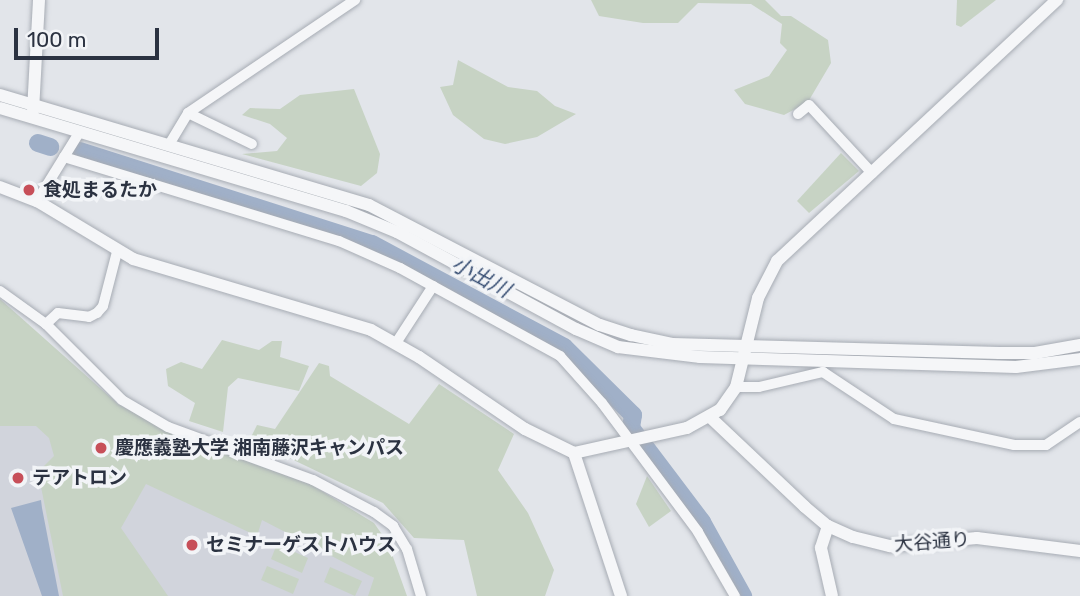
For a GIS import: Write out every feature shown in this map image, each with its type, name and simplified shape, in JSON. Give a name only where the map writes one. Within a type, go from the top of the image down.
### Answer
[{"type":"street","points":[[33,112],[38,0]]},
{"type":"street","points":[[0,187],[37,201],[117,252],[344,320],[396,343],[525,429],[574,453],[711,418],[736,387],[758,298],[777,261],[1057,0]]},
{"type":"street","points":[[170,143],[188,113],[350,1]]},
{"type":"street","points":[[0,95],[79,132],[346,211],[397,232],[576,329],[618,347],[742,359],[1016,367],[1080,359]]},
{"type":"street","points":[[798,114],[809,105],[872,173]]},
{"type":"street","points":[[0,108],[33,112],[170,143],[369,205],[600,325],[673,344],[999,353],[1035,353],[1080,345]]},
{"type":"street","points":[[188,113],[252,144]]},
{"type":"street","points":[[37,201],[79,132]]},
{"type":"street","points":[[64,157],[339,241],[433,286],[560,356],[636,439],[698,532],[735,596]]},
{"type":"street","points":[[46,324],[58,313],[89,317],[97,313],[103,306],[117,252]]},
{"type":"street","points":[[396,343],[433,286]]},
{"type":"street","points":[[0,291],[46,324],[122,400],[168,427],[300,475],[374,512],[393,526],[407,549],[421,596]]},
{"type":"street","points":[[736,387],[759,387],[823,372],[894,419],[1014,445],[1046,445],[1080,422]]},
{"type":"street","name":"大谷通り","points":[[711,418],[828,526],[865,542],[890,546],[977,538],[1080,551]]},
{"type":"street","points":[[574,453],[621,596]]},
{"type":"street","points":[[828,526],[821,548],[832,596]]},
{"type":"shaded area","name":"慶應義塾大学 湘南藤沢キャンパス","points":[[0,311],[118,409],[401,596],[0,596]]},
{"type":"green space","points":[[591,0],[765,0],[781,16],[791,16],[828,40],[831,63],[808,102],[784,115],[745,104],[734,90],[769,76],[787,50],[780,43],[782,24],[751,4],[698,3],[678,23],[643,23],[599,16]]},
{"type":"green space","points":[[957,0],[996,0],[961,27],[956,25]]},
{"type":"green space","points":[[458,60],[508,87],[537,91],[555,106],[576,114],[537,137],[505,144],[484,139],[453,115],[440,87],[453,85]]},
{"type":"green space","points":[[354,89],[380,154],[377,173],[361,186],[242,154],[277,151],[287,138],[270,124],[242,115],[250,108],[280,109],[300,95]]},
{"type":"green space","points":[[841,153],[859,171],[809,213],[797,201]]},
{"type":"green space","name":"慶應義塾大学 湘南藤沢キャンパス","points":[[0,299],[118,404],[175,435],[312,485],[374,523],[388,543],[407,596],[368,596],[374,578],[262,520],[257,536],[146,484],[121,528],[168,596],[63,596],[38,472],[54,456],[49,438],[36,426],[0,426]]},
{"type":"green space","points":[[222,340],[259,350],[272,341],[282,341],[280,357],[309,366],[299,391],[238,378],[228,387],[223,432],[189,421],[195,403],[168,386],[166,369],[181,362],[202,369]]},
{"type":"green space","points":[[319,363],[329,366],[330,376],[409,424],[439,384],[514,434],[498,470],[528,513],[554,570],[545,596],[477,596],[464,540],[414,538],[383,503],[250,439],[257,425],[275,429]]},
{"type":"green space","points":[[647,476],[671,511],[649,527],[636,504]]},
{"type":"green space","points":[[277,544],[308,558],[302,573],[271,559]]},
{"type":"green space","points":[[267,566],[299,579],[293,594],[261,580]]},
{"type":"green space","points":[[330,567],[362,581],[355,596],[324,582]]},
{"type":"water","points":[[41,500],[59,596],[42,596],[11,508]]},
{"type":"waterway","name":"小出川","points":[[38,143],[50,147]]},
{"type":"waterway","name":"小出川","points":[[80,151],[372,244],[564,347],[633,415],[631,428],[702,522],[743,596]]},
{"type":"place","name":"食処まるたか","points":[[29,190]]},
{"type":"place","name":"慶應義塾大学 湘南藤沢キャンパス","points":[[101,448]]},
{"type":"place","name":"テアトロン","points":[[18,478]]},
{"type":"place","name":"セミナーゲストハウス","points":[[192,545]]}]
